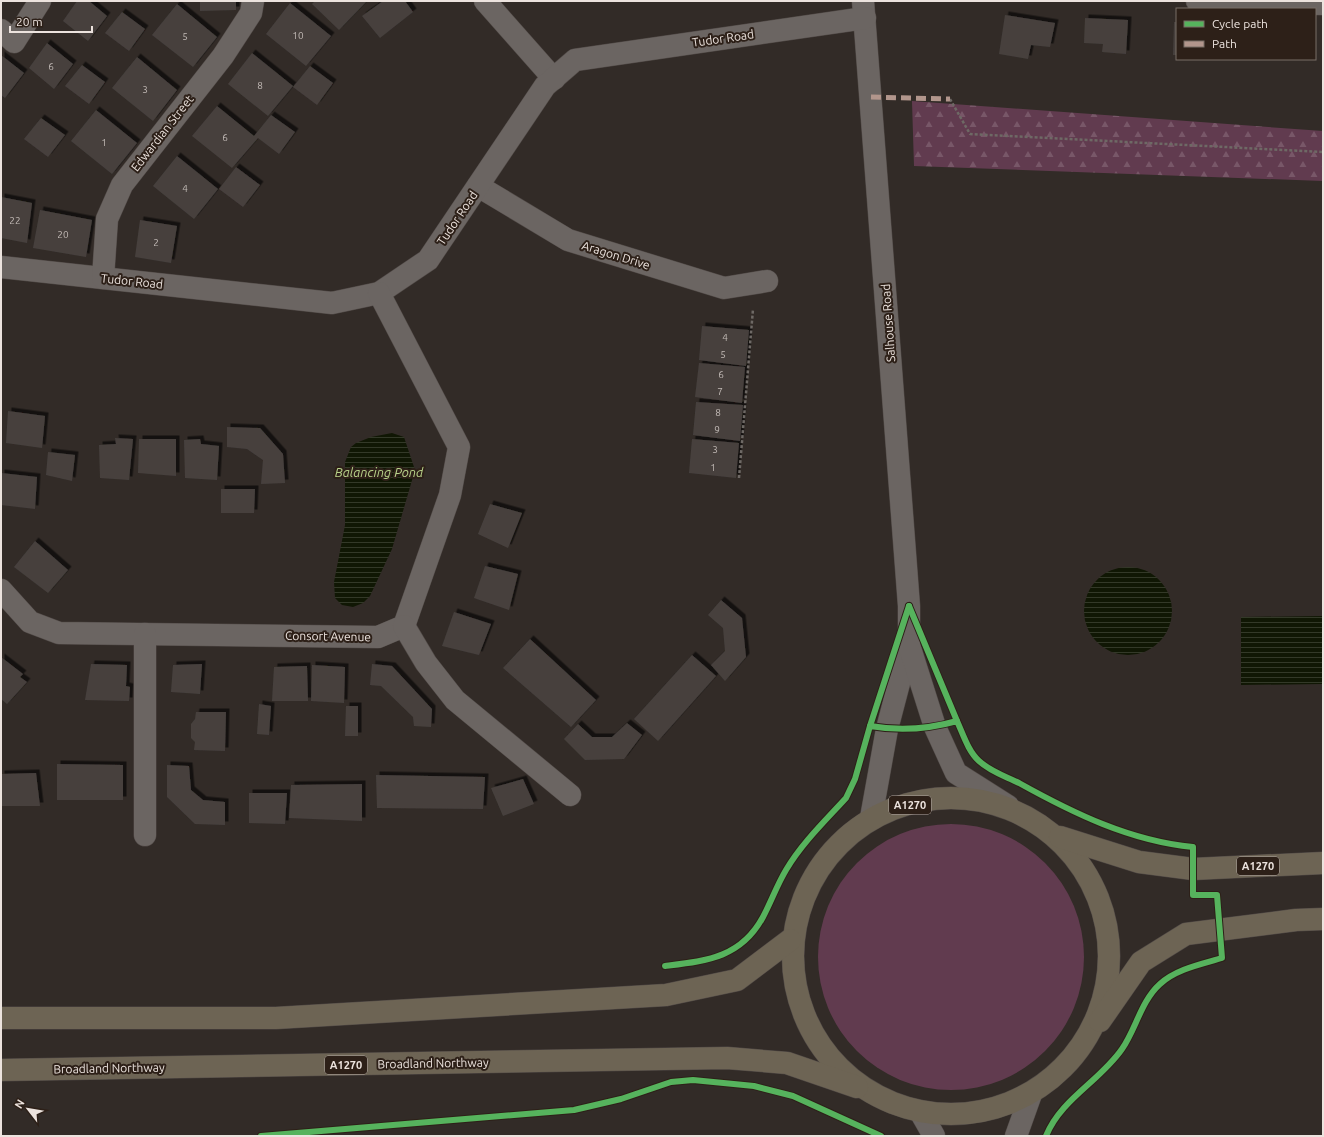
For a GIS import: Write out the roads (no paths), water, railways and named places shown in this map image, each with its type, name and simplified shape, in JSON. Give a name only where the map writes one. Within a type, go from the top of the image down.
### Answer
[{"type":"highway","name":"A1270","points":[[1323,863],[1193,870],[1140,862],[1060,837],[1008,806],[930,798],[871,818],[837,846],[814,876],[797,911],[790,940],[797,1001],[813,1039],[860,1088],[920,1113],[972,1114],[1031,1094],[1066,1067],[1142,962],[1186,934],[1296,920],[1323,919]]},
{"type":"highway","name":"A1270","points":[[1060,837],[1101,899],[1111,962],[1091,1033]]},
{"type":"highway","points":[[1,1018],[276,1018],[666,996],[737,980],[790,940]]},
{"type":"highway","name":"Broadland Northway","points":[[1,1070],[727,1058],[787,1063],[860,1088]]},
{"type":"street","points":[[1,30],[14,42],[40,1]]},
{"type":"street","name":"Edwardian Street","points":[[103,278],[107,218],[122,185],[223,56],[251,13],[254,1]]},
{"type":"street","points":[[484,1],[554,79]]},
{"type":"street","points":[[1197,1],[1323,4]]},
{"type":"street","name":"Tudor Road","points":[[1,267],[332,303],[379,292],[428,260],[545,86],[575,60],[864,10]]},
{"type":"street","name":"Salhouse Road","points":[[864,10],[909,606],[909,645],[887,729],[871,818]]},
{"type":"street","name":"Aragon Drive","points":[[478,186],[568,240],[724,288],[761,282]]},
{"type":"street","points":[[379,292],[459,447],[450,495],[404,626],[426,663],[455,700],[570,795]]},
{"type":"street","name":"Consort Avenue","points":[[1,590],[30,622],[59,633],[378,637],[404,626]]},
{"type":"street","points":[[145,634],[145,835]]},
{"type":"street","name":"Salhouse Road","points":[[909,645],[935,727],[956,773],[1008,806]]},
{"type":"street","points":[[1016,1136],[1031,1094]]},
{"type":"street","points":[[920,1113],[934,1136]]},
{"type":"water","name":"Balancing Pond","points":[[392,433],[404,437],[415,470],[392,549],[370,596],[363,603],[353,607],[342,605],[335,598],[334,582],[345,525],[345,462],[351,447],[356,443],[371,437]]},
{"type":"water","points":[[1128,567],[1145,570],[1153,574],[1165,586],[1169,594],[1172,611],[1169,628],[1165,636],[1153,648],[1145,652],[1128,655],[1111,652],[1103,648],[1091,636],[1087,628],[1084,611],[1087,594],[1091,586],[1103,574],[1111,570]]},
{"type":"water","points":[[1323,616],[1323,684],[1241,685],[1241,617]]}]
